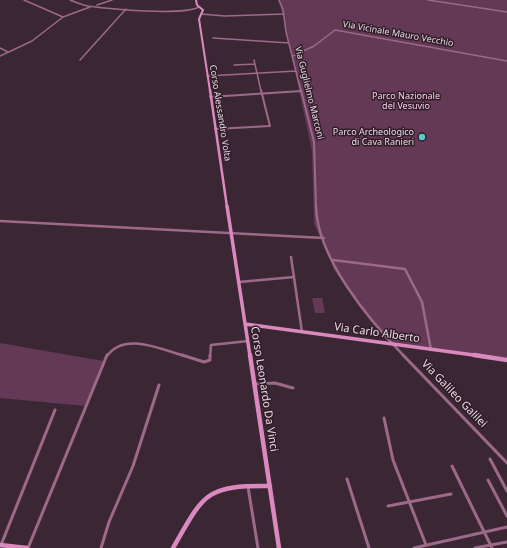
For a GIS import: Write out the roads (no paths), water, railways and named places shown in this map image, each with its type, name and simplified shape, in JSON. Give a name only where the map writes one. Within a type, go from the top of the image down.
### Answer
[{"type":"main road","name":"Corso Alessandro Volta","points":[[196,0],[199,7],[203,10],[199,19],[231,233]]},
{"type":"main road","name":"Corso Leonardo Da Vinci","points":[[231,233],[279,548]]},
{"type":"main road","name":"Via Carlo Alberto","points":[[245,324],[507,360]]},
{"type":"main road","points":[[173,548],[202,502],[209,495],[222,489],[270,486]]},
{"type":"main road","points":[[0,545],[27,548]]},
{"type":"street","points":[[24,0],[64,17]]},
{"type":"street","points":[[70,0],[83,6],[126,9],[182,12],[196,10],[199,7]]},
{"type":"street","points":[[0,56],[38,37],[64,17],[112,0]]},
{"type":"street","name":"Via Guglielmo Marconi","points":[[279,0],[284,14],[289,43],[314,142],[316,221],[333,260]]},
{"type":"street","points":[[428,0],[507,12]]},
{"type":"street","points":[[80,60],[109,26],[126,9]]},
{"type":"street","points":[[201,14],[225,16],[284,14]]},
{"type":"street","name":"Via Vicinale Mauro Vecchio","points":[[293,56],[314,46],[335,30],[507,61]]},
{"type":"street","points":[[213,38],[289,43]]},
{"type":"street","points":[[0,48],[9,52]]},
{"type":"street","points":[[215,129],[270,126],[254,60]]},
{"type":"street","points":[[234,65],[255,64]]},
{"type":"street","points":[[207,76],[296,71]]},
{"type":"street","points":[[210,96],[301,91]]},
{"type":"street","points":[[0,221],[324,238]]},
{"type":"street","points":[[291,257],[302,332]]},
{"type":"street","points":[[333,260],[404,269],[422,302],[431,350]]},
{"type":"street","name":"Via Galileo Galilei","points":[[333,260],[345,286],[393,344],[507,463]]},
{"type":"street","points":[[239,282],[294,277]]},
{"type":"street","points":[[27,548],[105,359],[110,351],[131,343],[140,343],[204,362],[210,360],[211,345],[248,341]]},
{"type":"street","points":[[254,384],[275,383],[294,388]]},
{"type":"street","points":[[101,548],[109,522],[133,466],[159,385]]},
{"type":"street","points":[[0,545],[55,410]]},
{"type":"street","points":[[384,418],[393,460],[426,545]]},
{"type":"street","points":[[490,459],[507,491]]},
{"type":"street","points":[[452,466],[491,547]]},
{"type":"street","points":[[347,479],[369,548]]},
{"type":"street","points":[[488,480],[507,516]]},
{"type":"street","points":[[248,487],[258,548]]},
{"type":"street","points":[[388,506],[451,494]]},
{"type":"street","points":[[414,548],[507,527]]},
{"type":"street","points":[[477,548],[491,547],[507,542]]},
{"type":"place","name":"Parco Archeologico di Cava Ranieri","points":[[422,137]]},
{"type":"park label","name":"Parco Nazionale del Vesuvio","points":[[406,102]]}]
